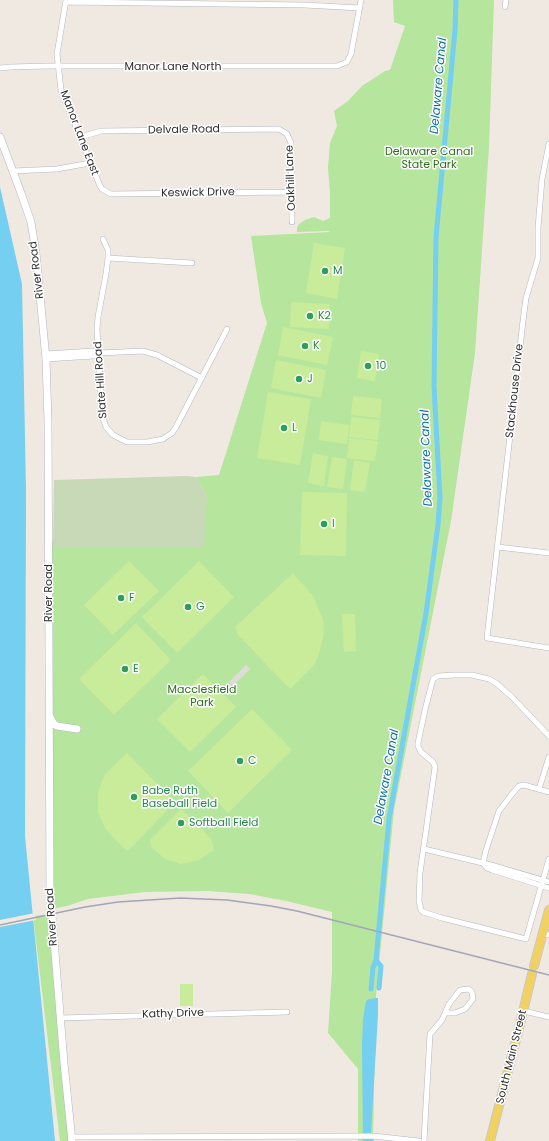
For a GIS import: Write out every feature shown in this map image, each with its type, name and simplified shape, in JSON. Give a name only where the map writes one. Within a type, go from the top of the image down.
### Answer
[{"type":"main road","name":"River Road","points":[[0,137],[28,211],[34,238],[46,356],[48,420],[50,891],[63,1055],[72,1139]]},
{"type":"main road","points":[[49,715],[54,724],[57,726],[77,729],[49,729]]},
{"type":"main road","name":"South Main Street","points":[[490,1141],[524,1011],[533,970],[546,931],[549,910]]},
{"type":"street","points":[[66,1],[305,5],[360,8],[361,0]]},
{"type":"street","points":[[505,7],[506,0]]},
{"type":"street","name":"Manor Lane East","points":[[66,1],[57,54],[61,90],[100,186],[106,192]]},
{"type":"street","name":"Manor Lane North","points":[[0,68],[58,66],[335,66],[345,63],[351,54],[360,8]]},
{"type":"street","name":"Delvale Road","points":[[81,137],[101,131],[275,129],[283,131],[287,134]]},
{"type":"street","name":"Oakhill Lane","points":[[287,134],[291,144],[292,222]]},
{"type":"street","name":"Stackhouse Drive","points":[[549,144],[538,228],[538,258],[526,298],[487,638],[549,648]]},
{"type":"street","points":[[13,171],[57,169],[90,163]]},
{"type":"street","name":"Keswick Drive","points":[[106,192],[111,194],[291,192]]},
{"type":"street","name":"Slate Hill Road","points":[[103,239],[108,250],[108,258],[98,317],[102,416],[106,427],[113,435],[127,442],[156,441],[169,436],[176,427],[227,329]]},
{"type":"street","points":[[108,258],[192,264]]},
{"type":"street","points":[[46,356],[93,356],[99,353],[135,351],[150,353],[166,358],[202,378]]},
{"type":"street","points":[[498,547],[549,553]]},
{"type":"street","points":[[549,736],[512,697],[489,679],[472,675],[438,676],[433,679],[418,743],[421,752],[432,762],[435,767],[420,879],[420,910],[429,914],[526,939],[549,859]]},
{"type":"street","points":[[539,789],[549,757]]},
{"type":"street","points":[[484,863],[486,850],[499,811],[518,786],[524,784],[549,792]]},
{"type":"street","points":[[424,848],[484,863],[542,882],[549,882]]},
{"type":"street","points":[[542,882],[549,888]]},
{"type":"street","points":[[424,1141],[430,1034],[442,1020],[450,1004],[460,990],[469,989],[472,992],[473,999],[465,1009],[455,1013],[446,1013]]},
{"type":"street","points":[[524,1011],[549,1017]]},
{"type":"street","name":"Kathy Drive","points":[[60,1018],[287,1012]]},
{"type":"street","points":[[72,1139],[234,1139],[373,1136],[419,1141]]},
{"type":"green space","points":[[393,0],[494,0],[489,147],[475,353],[451,521],[394,810],[376,996],[373,1141],[358,1141],[358,1069],[328,1033],[332,972],[332,912],[249,894],[208,891],[145,892],[88,899],[52,909],[51,541],[60,543],[207,496],[196,477],[219,475],[267,323],[261,303],[251,236],[330,232],[297,232],[297,228],[299,224],[305,220],[314,217],[323,221],[330,218],[328,168],[330,143],[337,126],[334,111],[348,101],[362,86],[385,71],[390,70],[405,26],[394,22]]},
{"type":"green space","name":"M","points":[[314,243],[345,248],[337,299],[306,293]]},
{"type":"green space","name":"K2","points":[[291,302],[330,304],[329,329],[290,327]]},
{"type":"green space","name":"K","points":[[283,327],[333,337],[327,365],[278,355]]},
{"type":"green space","name":"10","points":[[361,351],[379,354],[375,381],[357,378]]},
{"type":"green space","name":"J","points":[[276,360],[326,370],[321,398],[271,388]]},
{"type":"green space","name":"L","points":[[268,392],[311,399],[300,465],[257,458]]},
{"type":"green space","points":[[353,396],[382,399],[380,418],[351,415]]},
{"type":"green space","points":[[351,417],[380,420],[378,440],[349,437]]},
{"type":"green space","points":[[321,421],[349,425],[347,444],[319,440]]},
{"type":"green space","points":[[349,438],[378,441],[375,461],[347,458]]},
{"type":"green space","points":[[313,453],[328,456],[324,486],[308,483]]},
{"type":"green space","points":[[332,457],[347,459],[343,489],[327,487]]},
{"type":"green space","points":[[354,460],[370,463],[365,492],[350,490]]},
{"type":"green space","points":[[196,477],[207,496],[204,547],[53,548],[54,480]]},
{"type":"green space","name":"I","points":[[302,492],[347,493],[346,556],[300,555]]},
{"type":"green space","name":"F","points":[[129,561],[159,591],[113,635],[84,605]]},
{"type":"green space","name":"G","points":[[199,561],[234,597],[177,653],[142,617]]},
{"type":"green space","points":[[293,573],[314,597],[323,620],[324,629],[318,657],[314,665],[290,689],[237,634],[236,626]]},
{"type":"green space","points":[[342,614],[355,614],[356,651],[344,652]]},
{"type":"green space","name":"E","points":[[136,623],[171,660],[114,715],[79,679]]},
{"type":"green space","name":"Macclesfield Park","points":[[203,674],[236,707],[190,752],[157,719]]},
{"type":"green space","name":"C","points":[[252,709],[292,750],[228,813],[188,771]]},
{"type":"green space","name":"Babe Ruth Baseball Field","points":[[127,753],[175,802],[128,851],[114,839],[105,828],[98,812],[98,792],[105,774]]},
{"type":"green space","name":"Softball Field","points":[[181,809],[211,838],[214,850],[199,860],[181,864],[165,859],[151,847],[150,840]]},
{"type":"green space","points":[[51,914],[72,1141],[60,1141],[33,916]]},
{"type":"green space","points":[[180,984],[193,984],[193,1006],[180,1006]]},
{"type":"shaded area","points":[[246,665],[250,669],[233,686],[229,682]]},
{"type":"water","points":[[0,187],[22,284],[26,490],[25,836],[55,1141],[0,1141]]},
{"type":"water","points":[[378,998],[371,1132],[374,1141],[363,1141],[363,1020],[366,1001],[369,999]]},
{"type":"pier","points":[[35,913],[36,920],[0,927],[0,920]]},
{"type":"waterway","name":"Delaware Canal","points":[[371,989],[373,968],[376,960],[389,819],[426,613],[438,525],[440,498],[434,386],[436,237],[455,30],[456,0]]},
{"type":"waterway","name":"Delaware Canal","points":[[376,960],[381,966],[379,988]]},
{"type":"railway","points":[[0,925],[85,907],[118,902],[180,898],[227,900],[297,911],[549,975]]},
{"type":"place","name":"M","points":[[325,271]]},
{"type":"place","name":"K2","points":[[310,316]]},
{"type":"place","name":"K","points":[[305,346]]},
{"type":"place","name":"10","points":[[368,366]]},
{"type":"place","name":"J","points":[[299,379]]},
{"type":"place","name":"L","points":[[284,428]]},
{"type":"place","name":"I","points":[[324,524]]},
{"type":"place","name":"F","points":[[121,598]]},
{"type":"place","name":"G","points":[[188,607]]},
{"type":"place","name":"E","points":[[125,669]]},
{"type":"place","name":"C","points":[[240,761]]},
{"type":"place","name":"Babe Ruth Baseball Field","points":[[134,797]]},
{"type":"place","name":"Softball Field","points":[[181,823]]},
{"type":"park label","name":"Delaware Canal State Park","points":[[429,158]]}]
